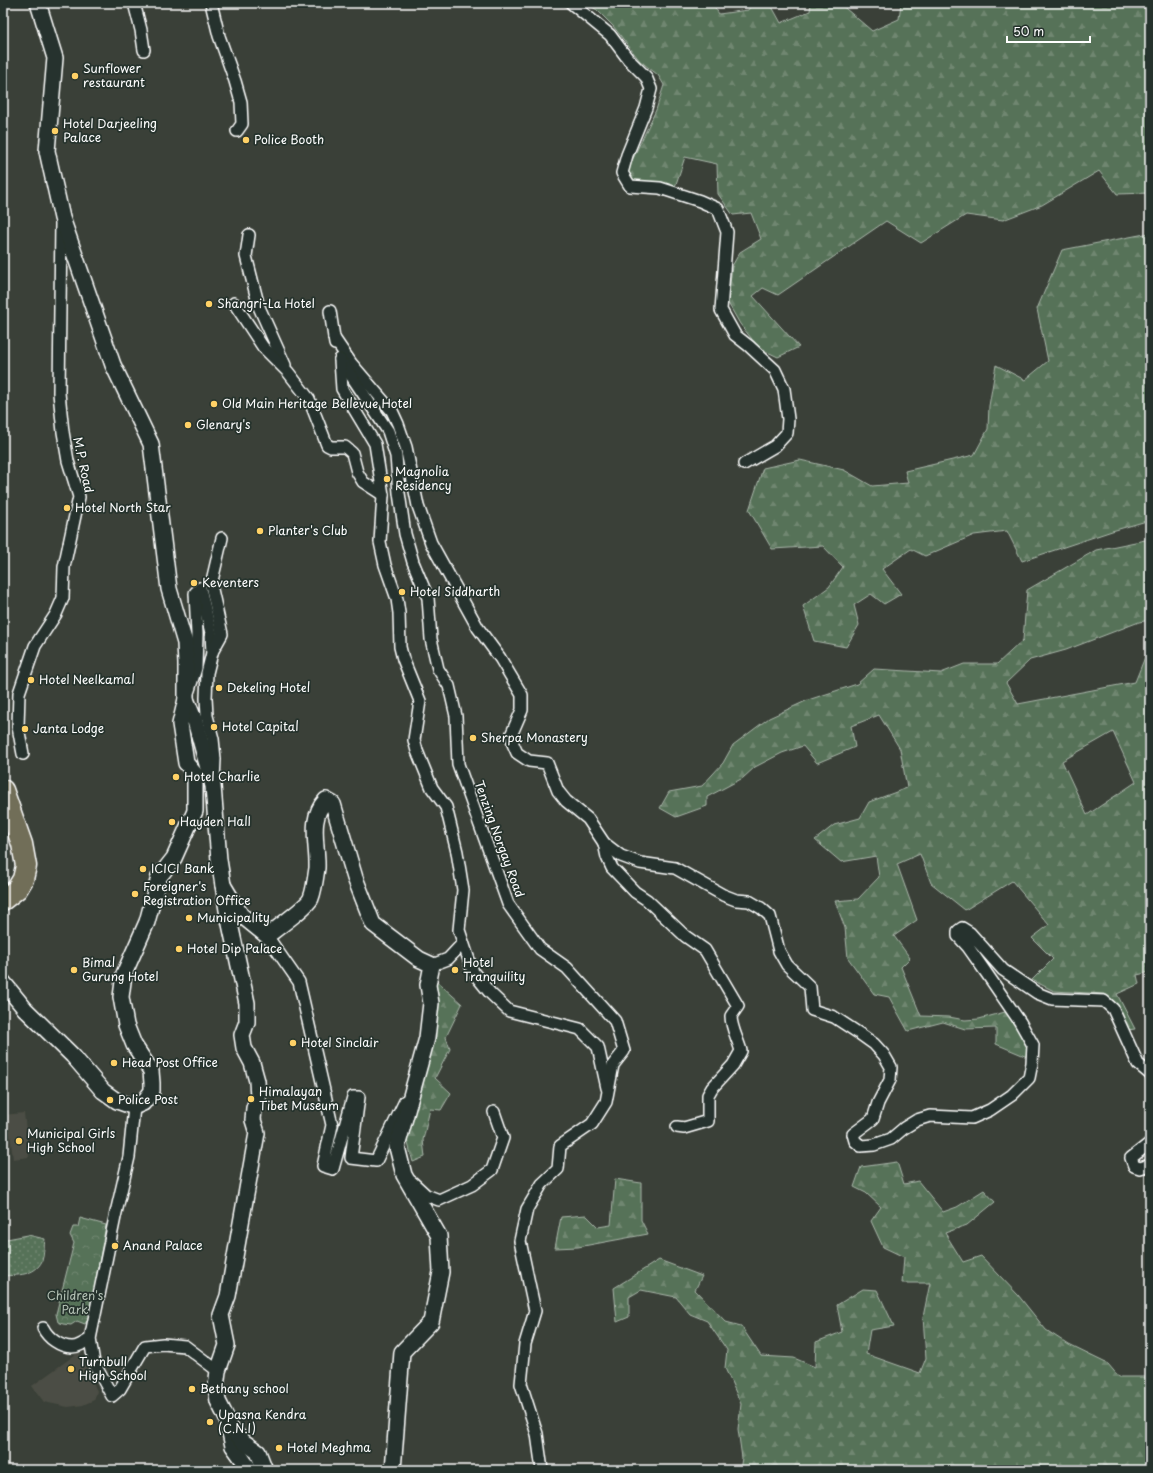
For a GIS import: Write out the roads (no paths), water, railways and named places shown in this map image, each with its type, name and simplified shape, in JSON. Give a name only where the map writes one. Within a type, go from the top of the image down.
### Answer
[{"type":"highway","points":[[3,790],[22,844],[26,866],[23,879],[17,889],[3,900]]},
{"type":"street","points":[[38,3],[54,58],[47,151],[62,218],[113,365],[151,444],[169,589],[185,643],[186,698],[195,721],[214,786]]},
{"type":"street","points":[[134,3],[141,30],[144,50]]},
{"type":"street","points":[[211,3],[219,36],[235,81],[240,102],[242,124],[237,131]]},
{"type":"street","points":[[571,3],[610,35],[628,59],[646,77],[651,89],[646,108],[627,155],[622,173],[630,186],[660,188],[700,201],[718,209],[728,232],[721,310],[735,335],[750,346],[775,370],[784,389],[788,419],[787,433],[775,446],[744,464]]},
{"type":"street","name":"M.P. Road","points":[[23,754],[18,727],[19,693],[36,646],[56,614],[62,598],[64,567],[79,497],[68,461],[59,393],[62,218]]},
{"type":"street","points":[[249,235],[246,256],[259,307],[288,372]]},
{"type":"street","points":[[234,303],[263,347],[288,372],[309,398],[327,445],[331,447],[345,447],[352,453],[357,472],[363,482],[383,495]]},
{"type":"street","points":[[330,311],[334,338],[340,359],[342,388],[375,444],[383,495],[380,542],[400,612],[400,647],[403,659],[420,701],[414,740],[416,751],[432,788],[446,807],[457,852],[463,890],[460,930],[473,972],[490,994],[509,1011],[580,1029],[598,1047],[608,1093]]},
{"type":"street","points":[[334,338],[352,363],[392,411],[406,447],[418,506],[431,543],[478,628],[500,658],[522,695],[522,710],[512,733],[513,744],[517,753],[529,761],[547,764],[558,791],[566,801],[588,819],[604,843],[621,856],[640,863],[675,868],[723,895],[736,900],[750,902],[761,908],[770,916],[778,950],[787,965],[810,986],[812,1010],[834,1017],[874,1044],[884,1055],[891,1067],[890,1080],[878,1103],[873,1119],[853,1134],[855,1141],[861,1146],[874,1146],[891,1139],[904,1128],[917,1120],[930,1116],[972,1118],[990,1110],[1012,1095],[1029,1078],[1033,1045],[1020,1022],[968,947],[958,936],[958,931],[962,928],[970,933],[1003,970],[1037,993],[1052,998],[1104,1001],[1113,1009],[1138,1064],[1150,1074]]},
{"type":"street","name":"Tenzing Norgay Road","points":[[340,359],[388,431],[396,456],[399,493],[405,534],[413,562],[428,598],[432,639],[438,669],[450,686],[456,716],[458,764],[508,904],[540,949],[567,968],[615,1021],[624,1051],[613,1065],[606,1102],[592,1124],[560,1146],[558,1169],[542,1184],[527,1209],[520,1242],[535,1311],[525,1344],[521,1384],[537,1434],[542,1470]]},
{"type":"street","points":[[222,538],[211,585],[222,634],[212,653],[207,673],[207,716],[215,760],[214,786],[219,860],[227,910],[238,957],[246,1003],[247,1022],[242,1035],[244,1048],[252,1063],[257,1082],[258,1097],[254,1108],[253,1120],[257,1132],[228,1296],[221,1314],[228,1346],[218,1370],[216,1387],[218,1401],[228,1422],[244,1442],[258,1452],[265,1470]]},
{"type":"street","points":[[3,982],[25,1009],[73,1056],[103,1091],[117,1101],[134,1107],[144,1103],[152,1091],[151,1071],[134,1044],[126,1024],[121,997],[124,974],[147,922],[159,876],[174,858],[195,811],[195,774],[186,763],[180,724],[186,698],[196,668],[197,634],[195,593],[200,588],[211,633],[212,653]]},
{"type":"street","points":[[267,936],[288,920],[311,899],[317,868],[314,832],[320,806],[326,800],[333,804],[354,878],[373,924],[419,959],[432,965],[448,959],[463,943]]},
{"type":"street","points":[[604,843],[607,857],[612,868],[635,892],[647,900],[685,936],[705,950],[738,1006],[731,1016],[731,1025],[742,1051],[733,1065],[712,1088],[708,1095],[708,1121],[684,1128],[677,1127]]},
{"type":"street","points":[[223,885],[241,916],[267,936],[299,982],[332,1126],[323,1166],[333,1168],[353,1097],[359,1097],[351,1158],[376,1161],[417,1075]]},
{"type":"street","points":[[393,1470],[402,1352],[431,1322],[441,1272],[439,1236],[404,1175],[397,1147],[427,1038],[431,1003],[428,985],[432,965]]},
{"type":"street","points":[[134,1107],[129,1157],[90,1339],[94,1364],[110,1395],[112,1396],[120,1389],[144,1346],[163,1344],[185,1346],[218,1370]]},
{"type":"street","points":[[404,1175],[426,1195],[439,1200],[472,1185],[492,1170],[503,1138],[494,1112]]},
{"type":"street","points":[[1150,1143],[1131,1158],[1134,1166],[1140,1168],[1150,1165]]},
{"type":"street","points":[[43,1328],[46,1336],[64,1346],[73,1347],[90,1339]]},
{"type":"street","points":[[228,1422],[233,1446],[248,1467],[248,1470]]},
{"type":"place","name":"Sunflower restaurant","points":[[75,76]]},
{"type":"place","name":"Hotel Darjeeling Palace","points":[[55,131]]},
{"type":"place","name":"Police Booth","points":[[246,140]]},
{"type":"place","name":"Shangri-La Hotel","points":[[209,304]]},
{"type":"place","name":"Old Main Heritage Bellevue Hotel","points":[[214,404]]},
{"type":"place","name":"Glenary's","points":[[188,425]]},
{"type":"place","name":"Magnolia Residency","points":[[387,479]]},
{"type":"place","name":"Hotel North Star","points":[[67,508]]},
{"type":"place","name":"Planter's Club","points":[[260,531]]},
{"type":"place","name":"Keventers","points":[[194,583]]},
{"type":"place","name":"Hotel Siddharth","points":[[402,592]]},
{"type":"place","name":"Hotel Neelkamal","points":[[31,680]]},
{"type":"place","name":"Dekeling Hotel","points":[[219,688]]},
{"type":"place","name":"Hotel Capital","points":[[214,727]]},
{"type":"place","name":"Janta Lodge","points":[[25,729]]},
{"type":"place","name":"Sherpa Monastery","points":[[473,738]]},
{"type":"place","name":"Hotel Charlie","points":[[176,777]]},
{"type":"place","name":"Hayden Hall","points":[[172,822]]},
{"type":"place","name":"ICICI Bank","points":[[143,869]]},
{"type":"place","name":"Foreigner's Registration Office","points":[[135,894]]},
{"type":"place","name":"Municipality","points":[[189,918]]},
{"type":"place","name":"Hotel Dip Palace","points":[[179,949]]},
{"type":"place","name":"Bimal Gurung Hotel","points":[[74,970]]},
{"type":"place","name":"Hotel Tranquility","points":[[455,970]]},
{"type":"place","name":"Hotel Sinclair","points":[[293,1043]]},
{"type":"place","name":"Head Post Office","points":[[114,1063]]},
{"type":"place","name":"Himalayan Tibet Museum","points":[[251,1099]]},
{"type":"place","name":"Police Post","points":[[110,1100]]},
{"type":"place","name":"Municipal Girls High School","points":[[19,1141]]},
{"type":"place","name":"Anand Palace","points":[[115,1246]]},
{"type":"place","name":"Turnbull High School","points":[[71,1369]]},
{"type":"place","name":"Bethany school","points":[[192,1389]]},
{"type":"place","name":"Upasna Kendra (C.N.I)","points":[[210,1422]]},
{"type":"place","name":"Hotel Meghma","points":[[279,1448]]},
{"type":"park label","name":"Children's Park","points":[[75,1303]]}]
